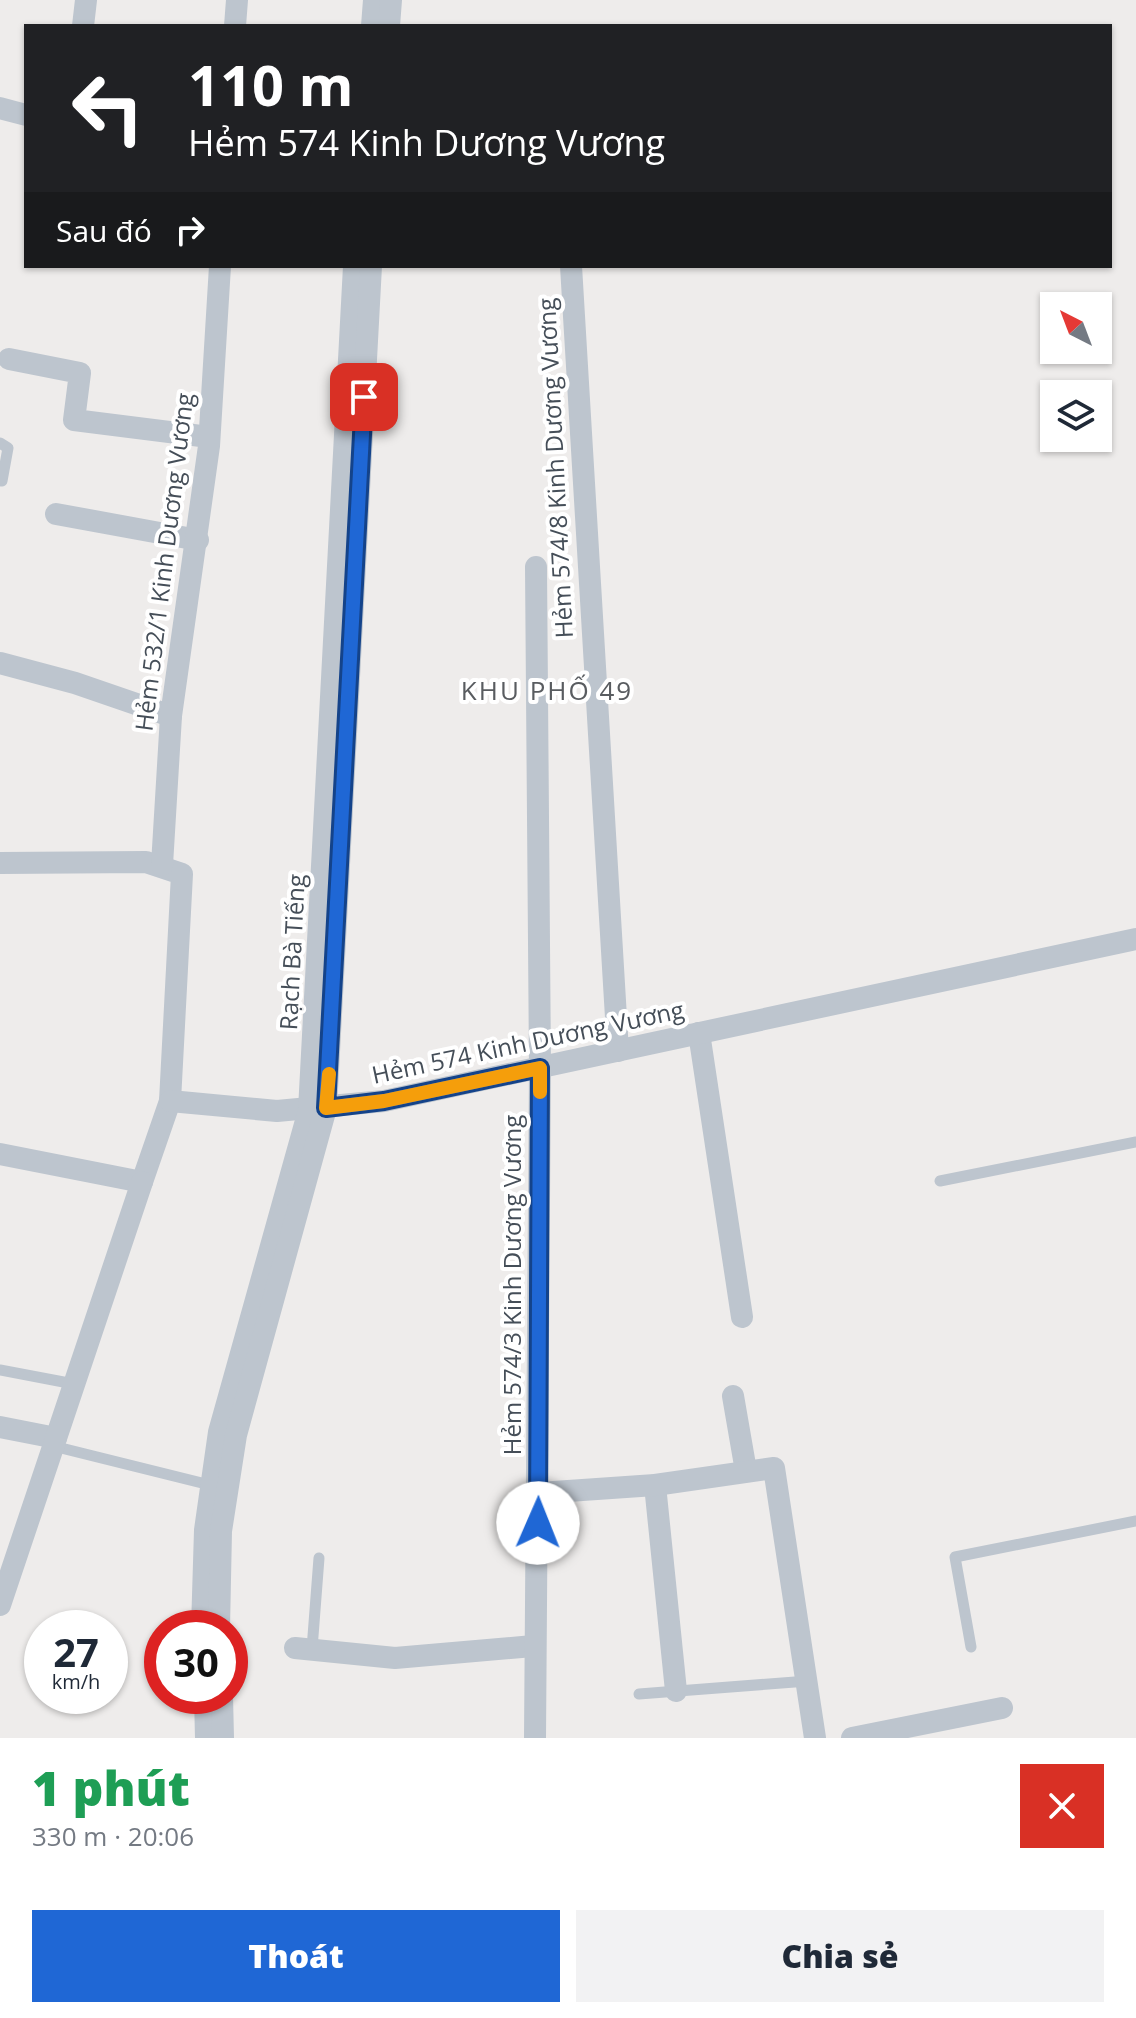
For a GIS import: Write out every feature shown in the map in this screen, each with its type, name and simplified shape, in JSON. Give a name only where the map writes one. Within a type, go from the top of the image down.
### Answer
[{"type":"street","points":[[83,24],[86,0]]},
{"type":"street","points":[[235,24],[237,0]]},
{"type":"street","points":[[372,24],[374,0]]},
{"type":"street","points":[[389,24],[391,0]]},
{"type":"street","points":[[0,108],[24,114]]},
{"type":"street","name":"Hẻm 532/1 Kinh Dương Vương","points":[[162,865],[171,716],[198,540],[209,437],[220,268]]},
{"type":"street","name":"Rạch Bà Tiếng","points":[[202,1610],[210,1485],[232,1380],[317,1109],[354,268]]},
{"type":"street","name":"Rạch Bà Tiếng","points":[[219,1610],[221,1531],[236,1435],[317,1109],[371,268]]},
{"type":"street","name":"Hẻm 574/8 Kinh Dương Vương","points":[[571,268],[618,1051]]},
{"type":"street","points":[[9,359],[80,373],[74,420],[209,437]]},
{"type":"street","points":[[56,514],[198,540]]},
{"type":"street","name":"Hẻm 574/3 Kinh Dương Vương","points":[[535,1738],[533,1646],[539,1493],[540,1068],[536,567]]},
{"type":"street","points":[[0,663],[75,683],[171,716]]},
{"type":"street","points":[[0,863],[162,865],[182,874],[170,1101],[0,1605]]},
{"type":"street","name":"Hẻm 574 Kinh Dương Vương","points":[[170,1101],[246,1111],[317,1109],[384,1101],[1136,939]]},
{"type":"street","points":[[699,1033],[742,1317]]},
{"type":"street","points":[[0,1154],[142,1182]]},
{"type":"street","points":[[733,1396],[746,1471]]},
{"type":"street","points":[[0,1427],[55,1442]]},
{"type":"street","points":[[539,1493],[655,1485],[774,1468],[809,1681],[815,1738]]},
{"type":"street","points":[[655,1485],[676,1691]]},
{"type":"street","points":[[303,1649],[395,1658],[533,1646]]},
{"type":"street","points":[[852,1738],[1002,1708]]},
{"type":"street","points":[[205,1714],[206,1738]]},
{"type":"street","points":[[222,1714],[223,1738]]},
{"type":"lane","points":[[0,443],[8,448],[2,481]]},
{"type":"lane","points":[[940,1181],[1136,1142]]},
{"type":"lane","points":[[0,1370],[74,1384]]},
{"type":"lane","points":[[55,1442],[210,1485]]},
{"type":"lane","points":[[971,1647],[955,1557],[1136,1521]]},
{"type":"lane","points":[[303,1649],[319,1558]]},
{"type":"lane","points":[[639,1694],[809,1681]]},
{"type":"slow traffic","points":[[329,1074],[326,1108],[384,1101],[540,1068],[540,1092]]},
{"type":"district","name":"KHU PHỐ 49","points":[[547,691]]},
{"type":"route","points":[[364,397],[326,1108],[384,1101],[540,1068],[538,1523]]}]
